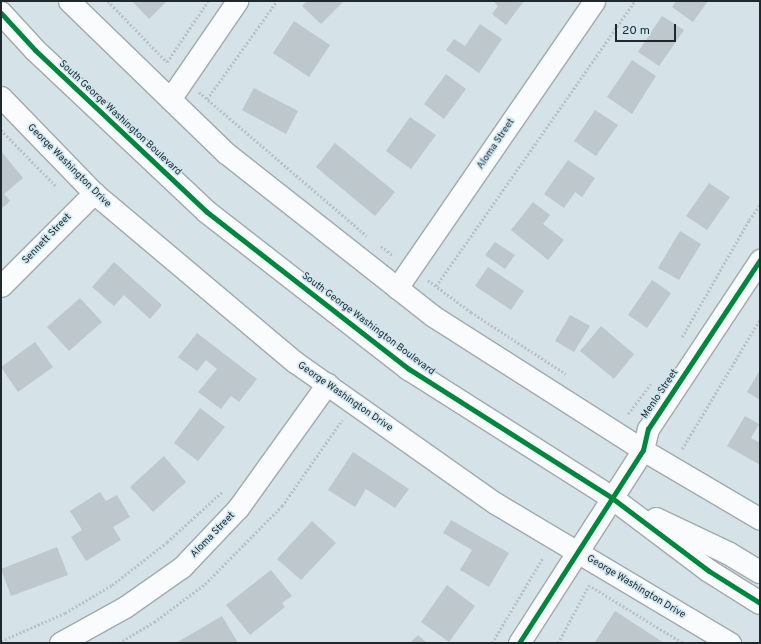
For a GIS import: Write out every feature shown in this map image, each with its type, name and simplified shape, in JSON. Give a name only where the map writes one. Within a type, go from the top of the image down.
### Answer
[{"type":"street","points":[[69,1],[226,153],[433,316],[643,450],[760,519]]},
{"type":"street","points":[[170,100],[237,1]]},
{"type":"street","name":"Aloma Street","points":[[398,288],[594,1]]},
{"type":"street","name":"South George Washington Boulevard","points":[[1,13],[35,50],[207,212],[409,368],[612,498],[709,570],[760,603]]},
{"type":"street","name":"George Washington Drive","points":[[1,97],[94,193],[296,362],[495,503],[730,643]]},
{"type":"street","name":"Sennett Street","points":[[1,286],[94,193]]},
{"type":"street","name":"Menlo Street","points":[[519,643],[643,450],[648,429],[760,260]]},
{"type":"street","name":"Aloma Street","points":[[60,643],[125,607],[182,567],[238,508],[327,384]]},
{"type":"street","name":"South George Washington Boulevard","points":[[612,498],[728,553],[760,572]]},
{"type":"path","points":[[108,1],[167,62],[207,99],[369,237]]},
{"type":"path","points":[[167,62],[208,1]]},
{"type":"path","points":[[207,99],[277,1]]},
{"type":"path","points":[[436,286],[635,1]]},
{"type":"path","points":[[679,342],[749,220],[760,205]]},
{"type":"path","points":[[375,242],[436,286],[569,376]]},
{"type":"path","points":[[682,449],[760,319]]},
{"type":"path","points":[[628,414],[654,380]]},
{"type":"path","points":[[621,410],[648,429]]},
{"type":"path","points":[[119,643],[154,622],[205,584],[282,506],[342,420]]},
{"type":"path","points":[[675,445],[689,453]]},
{"type":"path","points":[[1,641],[65,613],[112,585],[167,542],[224,490]]},
{"type":"path","points":[[544,558],[683,643]]},
{"type":"path","points":[[558,643],[589,585]]},
{"type":"building","points":[[132,1],[167,1],[149,19]]},
{"type":"building","points":[[307,1],[344,1],[321,24],[302,6]]},
{"type":"building","points":[[493,1],[524,1],[506,25],[492,14],[498,6]]},
{"type":"building","points":[[676,1],[708,1],[693,22],[672,7]]},
{"type":"building","points":[[662,16],[684,30],[659,66],[638,52]]},
{"type":"building","points":[[294,21],[330,45],[309,77],[273,53]]},
{"type":"building","points":[[480,24],[502,39],[479,73],[446,50],[454,39],[465,46]]},
{"type":"building","points":[[632,60],[656,76],[632,114],[607,97]]},
{"type":"building","points":[[446,74],[466,89],[444,119],[424,104]]},
{"type":"building","points":[[254,88],[298,111],[286,134],[242,110]]},
{"type":"building","points":[[595,110],[618,125],[596,156],[574,141]]},
{"type":"building","points":[[410,117],[436,135],[411,169],[386,151]]},
{"type":"building","points":[[335,143],[395,192],[375,216],[316,167]]},
{"type":"building","points":[[1,151],[23,178],[4,194],[10,201],[1,209]]},
{"type":"building","points":[[568,160],[595,178],[582,197],[575,192],[564,208],[544,194]]},
{"type":"building","points":[[709,183],[730,197],[707,230],[686,216]]},
{"type":"building","points":[[533,202],[550,215],[543,224],[564,240],[548,260],[511,230]]},
{"type":"building","points":[[680,231],[701,244],[679,280],[658,268]]},
{"type":"building","points":[[495,242],[515,255],[505,269],[485,255]]},
{"type":"building","points":[[114,262],[162,305],[150,319],[124,295],[114,306],[92,287]]},
{"type":"building","points":[[488,267],[524,291],[511,310],[475,286]]},
{"type":"building","points":[[652,280],[671,293],[647,328],[628,315]]},
{"type":"building","points":[[80,298],[102,322],[69,351],[47,327]]},
{"type":"building","points":[[570,315],[590,326],[574,352],[555,341]]},
{"type":"building","points":[[601,326],[634,354],[614,379],[580,351]]},
{"type":"building","points":[[197,333],[257,379],[239,402],[231,396],[221,409],[198,392],[217,369],[206,360],[197,371],[178,357]]},
{"type":"building","points":[[35,342],[53,367],[18,392],[1,367]]},
{"type":"building","points":[[760,370],[760,400],[747,392]]},
{"type":"building","points":[[200,408],[225,427],[198,461],[174,443]]},
{"type":"building","points":[[745,416],[759,424],[751,438],[760,443],[760,465],[727,446]]},
{"type":"building","points":[[353,452],[409,489],[395,508],[366,489],[355,507],[328,490]]},
{"type":"building","points":[[164,456],[186,482],[153,512],[130,487]]},
{"type":"building","points":[[100,492],[106,501],[117,495],[130,517],[113,527],[121,540],[86,561],[71,537],[82,530],[70,511]]},
{"type":"building","points":[[451,520],[509,553],[489,587],[460,570],[472,550],[443,533]]},
{"type":"building","points":[[312,521],[336,543],[301,580],[277,559]]},
{"type":"building","points":[[57,547],[68,575],[11,596],[1,569]]},
{"type":"building","points":[[271,570],[292,596],[282,603],[285,607],[250,635],[226,605]]},
{"type":"building","points":[[447,585],[475,606],[449,642],[421,622]]},
{"type":"building","points":[[615,611],[664,643],[595,642]]},
{"type":"building","points":[[222,616],[238,643],[176,643]]},
{"type":"building","points":[[418,635],[427,643],[410,643]]},
{"type":"cycle path","points":[[1,13],[35,50],[207,212],[409,369],[612,498],[709,571],[760,603]]},
{"type":"cycle path","points":[[519,643],[643,450],[648,429],[760,260]]}]
